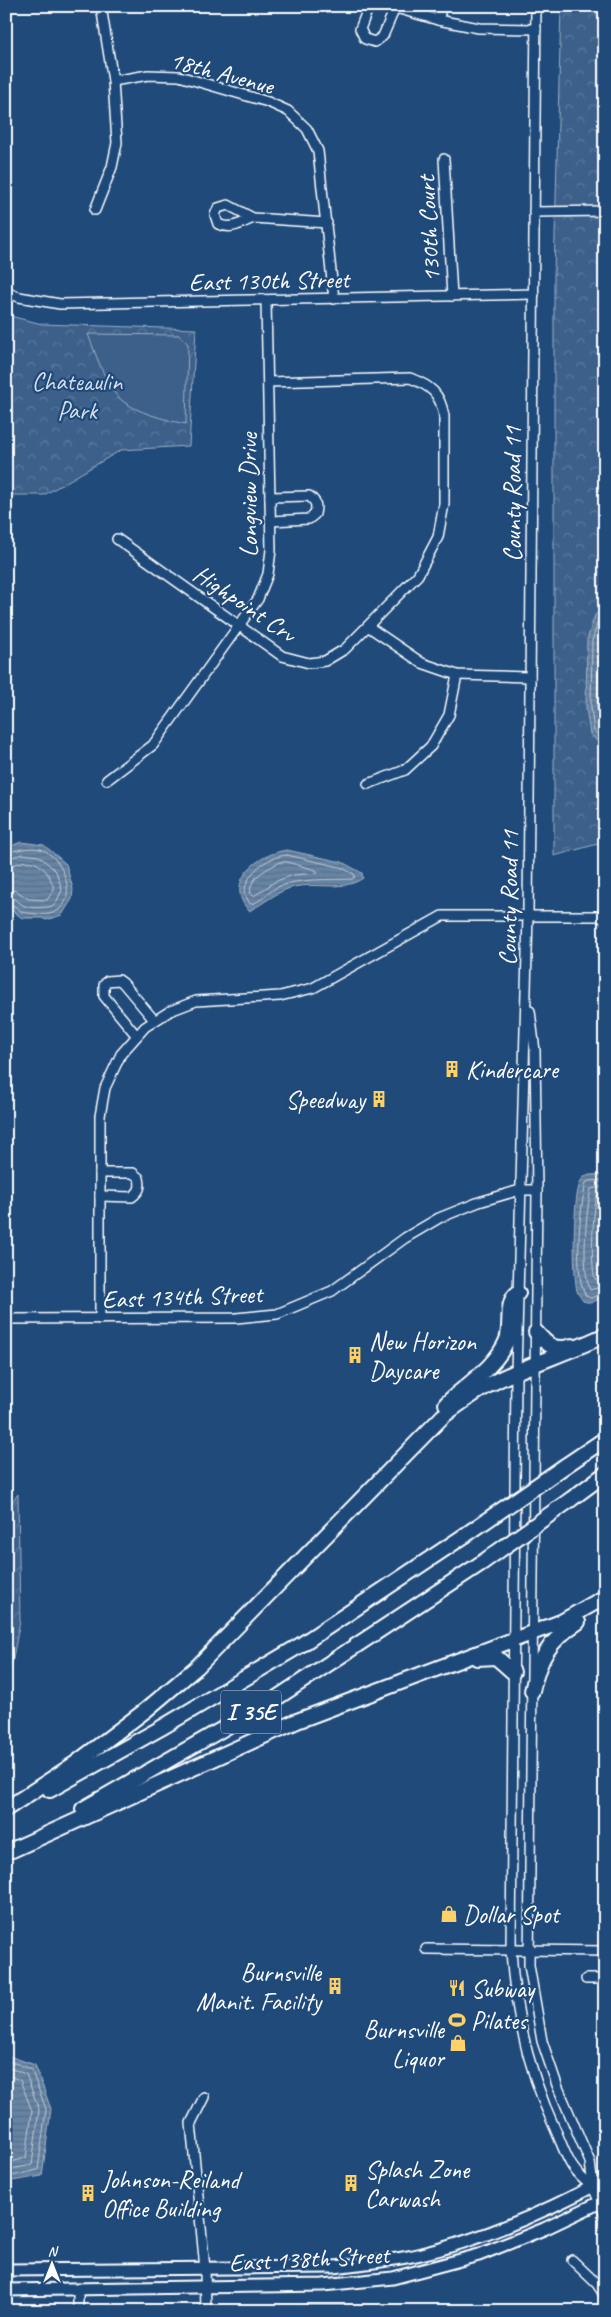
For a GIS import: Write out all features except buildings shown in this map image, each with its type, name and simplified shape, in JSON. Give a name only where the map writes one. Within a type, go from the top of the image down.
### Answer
[{"type":"highway","points":[[442,1416],[445,1405],[490,1366],[498,1354],[509,1333],[511,1302],[518,1293]]},
{"type":"highway","points":[[536,1332],[548,1346],[559,1349],[605,1333]]},
{"type":"highway","points":[[6,1809],[76,1763],[146,1710],[198,1667],[442,1416],[497,1380],[536,1363],[575,1350],[605,1333]]},
{"type":"highway","name":"I 35E","points":[[6,1815],[161,1728],[299,1646],[605,1440]]},
{"type":"highway","name":"I 35E","points":[[9,1852],[275,1699],[483,1562],[605,1474]]},
{"type":"highway","points":[[9,1852],[297,1721],[561,1622],[605,1597]]},
{"type":"highway","points":[[532,1691],[537,1667],[552,1642],[568,1628],[605,1604]]},
{"type":"highway","points":[[433,1670],[488,1656],[496,1657],[513,1672]]},
{"type":"main road","name":"East 138th Street","points":[[6,2270],[334,2267],[416,2256],[455,2245],[515,2224],[605,2180]]},
{"type":"main road","name":"East 138th Street","points":[[6,2290],[340,2284],[418,2273],[496,2248],[544,2229],[602,2201]]},
{"type":"street","points":[[95,210],[112,167],[117,143],[113,81],[100,6]]},
{"type":"street","points":[[369,6],[360,29],[365,39],[375,42],[383,36],[392,7],[438,20],[480,28],[536,29]]},
{"type":"street","points":[[438,20],[442,6]]},
{"type":"street","name":"County Road 11","points":[[526,981],[536,6]]},
{"type":"street","name":"18th Avenue","points":[[113,81],[148,75],[179,76],[268,102],[288,111],[307,130],[318,151],[334,299]]},
{"type":"street","name":"130th Court","points":[[444,159],[452,296]]},
{"type":"street","points":[[534,212],[605,211]]},
{"type":"street","points":[[253,218],[327,223]]},
{"type":"street","name":"East 130th Street","points":[[6,292],[19,297],[60,304],[534,294]]},
{"type":"street","name":"Longview Drive","points":[[107,780],[153,744],[258,599],[268,574],[271,550],[271,521],[266,301]]},
{"type":"street","name":"Highpoint Crv","points":[[117,540],[282,656],[309,663],[325,661],[345,649],[369,627],[418,575],[438,537],[444,504],[444,416],[442,402],[429,385],[410,378],[268,382]]},
{"type":"street","points":[[270,497],[309,496],[317,506],[316,514],[309,519],[271,521]]},
{"type":"street","points":[[369,627],[422,663],[457,675],[530,676]]},
{"type":"street","points":[[368,784],[406,770],[431,746],[449,715],[457,675]]},
{"type":"street","points":[[100,1319],[100,1116],[105,1088],[120,1054],[136,1035],[154,1020],[196,1001],[280,996],[313,988],[442,916],[598,916],[605,919]]},
{"type":"street","points":[[136,1035],[104,996],[104,985],[107,980],[119,980],[123,983],[154,1020]]},
{"type":"street","points":[[526,981],[516,1373],[511,1951],[519,2024],[532,2072],[546,2110],[574,2171],[593,2187],[602,2201],[605,2215]]},
{"type":"street","points":[[526,981],[535,1051],[536,1190],[534,1271],[536,1363],[528,1951],[532,1996],[542,2041],[557,2085],[590,2162],[593,2187]]},
{"type":"street","points":[[100,1172],[133,1173],[139,1178],[140,1186],[139,1192],[132,1197],[100,1196]]},
{"type":"street","name":"East 134th Street","points":[[6,1319],[236,1318],[277,1314],[332,1291],[405,1238],[439,1218],[520,1190],[536,1190]]},
{"type":"street","points":[[426,1949],[605,1951]]},
{"type":"street","points":[[586,1979],[605,1979]]},
{"type":"street","points":[[204,2097],[191,2123],[205,2269],[206,2311]]},
{"type":"street","points":[[572,2260],[598,2284],[605,2296]]},
{"type":"street","points":[[78,2288],[78,2311]]},
{"type":"street","points":[[299,2311],[397,2311]]},
{"type":"green space","points":[[561,6],[605,6],[605,842],[554,856],[554,275]]},
{"type":"green space","name":"Chateaulin Park","points":[[6,315],[42,324],[196,329],[189,446],[121,450],[44,495],[6,495]]},
{"type":"green space","points":[[88,334],[179,335],[188,344],[186,424],[141,411],[118,397],[105,376]]},
{"type":"green space","points":[[18,1494],[20,1621],[6,1695],[6,1510]]},
{"type":"water","points":[[605,608],[605,749],[590,734],[586,708],[587,640],[595,615]]},
{"type":"water","points":[[21,842],[44,845],[66,864],[73,889],[72,899],[62,915],[46,920],[42,918],[22,918],[6,906],[6,848]]},
{"type":"water","points":[[287,850],[342,862],[362,873],[363,878],[347,885],[294,887],[277,894],[249,911],[242,900],[240,890],[242,880],[247,871],[265,857]]},
{"type":"water","points":[[605,1175],[605,1296],[591,1303],[583,1301],[577,1291],[574,1252],[576,1200],[584,1177]]},
{"type":"water","points":[[6,2055],[35,2065],[51,2109],[42,2176],[6,2182]]},
{"type":"place","name":"Kindercare","points":[[452,1069]]},
{"type":"place","name":"Speedway","points":[[379,1099]]},
{"type":"place","name":"New Horizon Daycare","points":[[355,1355]]},
{"type":"place","name":"Dollar Spot","points":[[449,1914]]},
{"type":"place","name":"Burnsville Manit. Facility","points":[[335,1986]]},
{"type":"place","name":"Subway","points":[[457,1988]]},
{"type":"place","name":"Pilates","points":[[457,2020]]},
{"type":"place","name":"Burnsville Liquor","points":[[458,2043]]},
{"type":"place","name":"Splash Zone Carwash","points":[[351,2183]]},
{"type":"place","name":"Johnson-Reiland Office Building","points":[[88,2193]]}]
